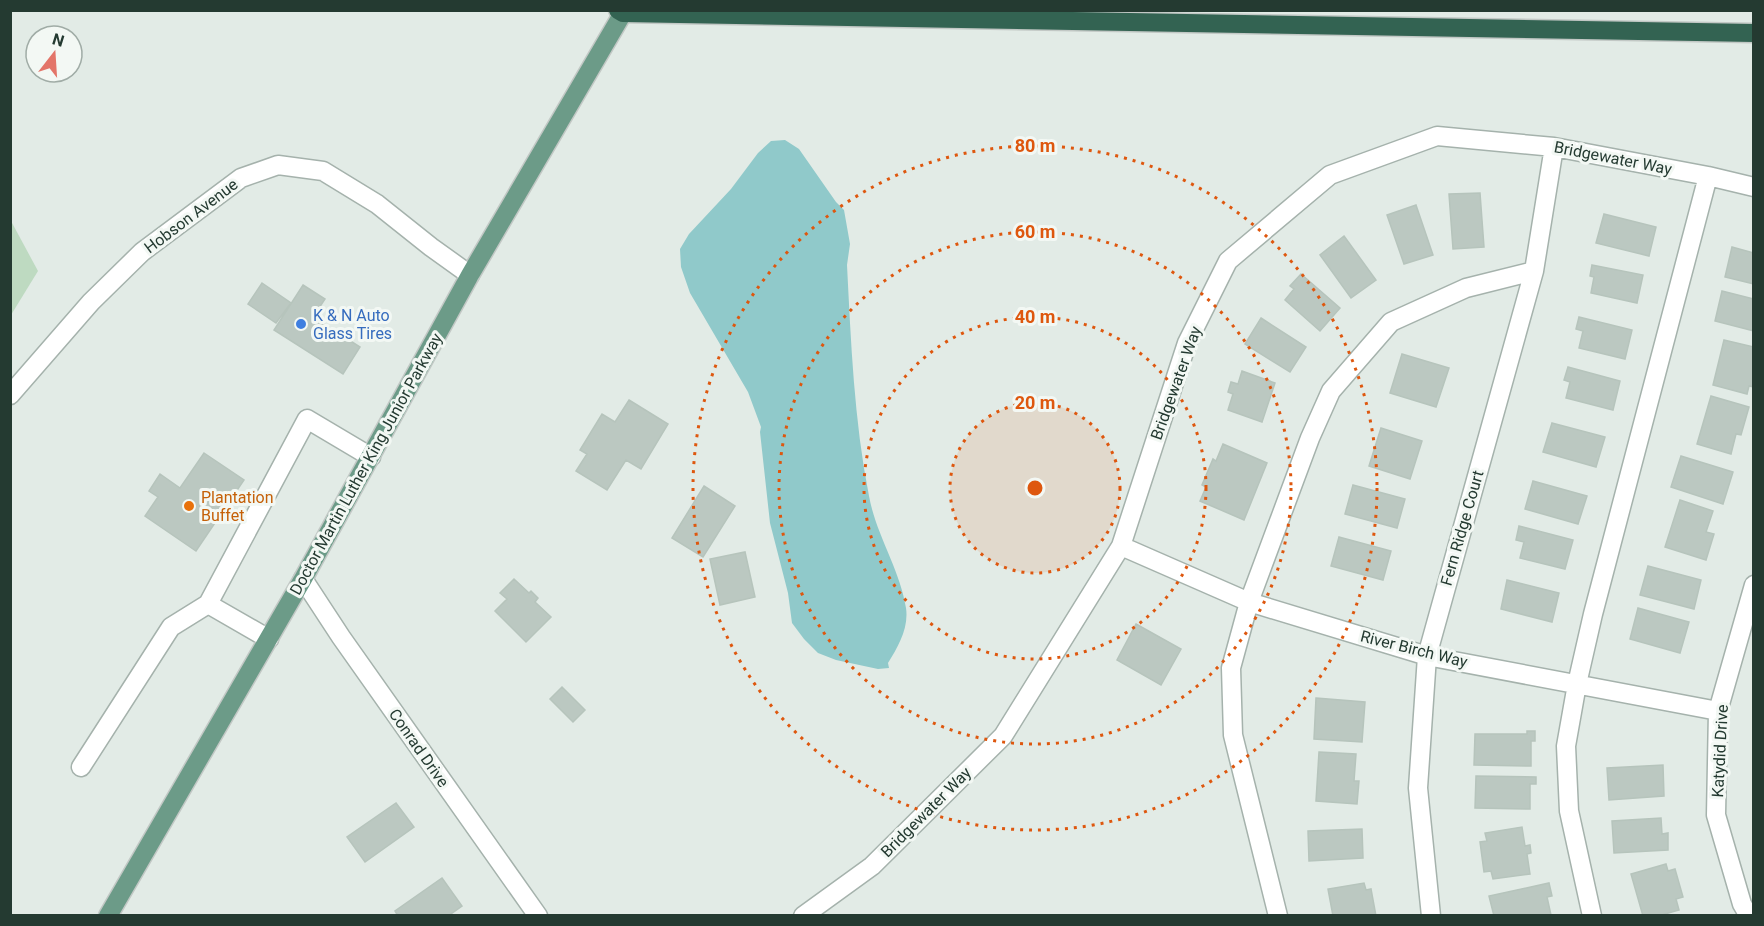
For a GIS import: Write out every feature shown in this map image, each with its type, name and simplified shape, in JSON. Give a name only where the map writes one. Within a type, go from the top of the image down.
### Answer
[{"type":"highway","points":[[622,11],[1754,33]]},
{"type":"main road","name":"Doctor Martin Luther King Junior Parkway","points":[[108,915],[269,639],[470,275],[622,11]]},
{"type":"street","name":"Bridgewater Way","points":[[803,915],[872,866],[1003,736],[1121,546],[1187,343],[1228,261],[1330,176],[1437,136],[1554,147],[1754,187]]},
{"type":"street","name":"Fern Ridge Court","points":[[1431,915],[1418,788],[1427,656],[1534,271],[1554,147]]},
{"type":"street","name":"Hobson Avenue","points":[[10,395],[91,302],[142,252],[241,178],[278,165],[323,171],[377,204],[470,275]]},
{"type":"street","points":[[1592,915],[1569,812],[1566,746],[1593,614],[1708,176]]},
{"type":"street","points":[[1278,915],[1233,735],[1231,668],[1249,602],[1310,438],[1331,391],[1391,322],[1466,288],[1534,271]]},
{"type":"street","points":[[81,766],[171,627],[208,604],[307,419],[371,457]]},
{"type":"street","name":"River Birch Way","points":[[1121,546],[1249,602],[1427,656],[1719,711]]},
{"type":"street","name":"Conrad Drive","points":[[303,579],[341,637],[538,915]]},
{"type":"street","name":"Katydid Drive","points":[[1749,915],[1742,904],[1716,815],[1719,711],[1754,585]]},
{"type":"street","points":[[208,604],[269,639]]},
{"type":"green space","points":[[11,221],[38,271],[10,315]]},
{"type":"water","points":[[785,140],[799,149],[844,210],[850,244],[847,265],[852,352],[864,467],[872,510],[899,580],[906,608],[906,623],[899,644],[888,663],[889,668],[878,669],[836,660],[818,653],[792,623],[788,593],[770,523],[761,427],[748,392],[690,293],[681,267],[680,249],[689,234],[731,189],[758,153],[771,141]]},
{"type":"building","points":[[1480,193],[1484,247],[1453,249],[1449,194]]},
{"type":"building","points":[[1416,205],[1433,255],[1404,264],[1387,215]]},
{"type":"building","points":[[1604,214],[1656,227],[1649,256],[1596,243]]},
{"type":"building","points":[[1344,236],[1376,280],[1351,298],[1320,255]]},
{"type":"building","points":[[1732,247],[1754,253],[1754,284],[1725,277]]},
{"type":"building","points":[[1592,265],[1643,275],[1637,303],[1591,293],[1594,277],[1590,276]]},
{"type":"building","points":[[1301,274],[1340,308],[1320,331],[1285,300],[1294,289],[1290,286]]},
{"type":"building","points":[[262,283],[291,303],[276,323],[248,304]]},
{"type":"building","name":"K & N Auto Glass Tires","points":[[303,285],[325,299],[313,317],[360,347],[343,374],[274,330]]},
{"type":"building","points":[[1722,291],[1754,299],[1754,331],[1715,321]]},
{"type":"building","points":[[1579,317],[1632,330],[1625,359],[1579,348],[1583,331],[1576,329]]},
{"type":"building","points":[[1261,318],[1306,347],[1290,372],[1245,344]]},
{"type":"building","points":[[1724,340],[1754,347],[1754,387],[1749,386],[1747,394],[1713,385]]},
{"type":"building","points":[[1402,354],[1449,368],[1436,407],[1390,393]]},
{"type":"building","points":[[1568,367],[1620,381],[1613,410],[1566,398],[1570,382],[1564,380]]},
{"type":"building","points":[[1242,371],[1275,383],[1262,422],[1228,410],[1233,394],[1228,392],[1231,382],[1238,384]]},
{"type":"building","points":[[1711,396],[1749,407],[1741,435],[1736,434],[1731,454],[1697,444]]},
{"type":"building","points":[[629,400],[668,424],[641,469],[626,460],[607,490],[576,471],[587,454],[580,450],[602,414],[615,422]]},
{"type":"building","points":[[1552,423],[1605,437],[1596,467],[1543,452]]},
{"type":"building","points":[[1381,428],[1422,441],[1410,479],[1369,466]]},
{"type":"building","points":[[1223,444],[1267,463],[1244,520],[1200,501],[1206,487],[1202,485],[1213,459],[1216,461]]},
{"type":"building","name":"Plantation Buffet","points":[[204,453],[244,480],[196,551],[145,516],[158,497],[149,491],[160,474],[180,488]]},
{"type":"building","points":[[1681,456],[1733,472],[1723,504],[1671,487]]},
{"type":"building","points":[[1533,481],[1587,496],[1578,524],[1525,509]]},
{"type":"building","points":[[1353,485],[1405,499],[1397,528],[1345,514]]},
{"type":"building","points":[[704,486],[735,506],[703,557],[672,538]]},
{"type":"building","points":[[1680,500],[1713,511],[1706,532],[1714,534],[1706,560],[1665,547]]},
{"type":"building","points":[[1519,526],[1573,540],[1565,569],[1520,558],[1524,542],[1516,540]]},
{"type":"building","points":[[1339,537],[1391,551],[1383,580],[1331,566]]},
{"type":"building","points":[[745,552],[755,597],[720,605],[710,559]]},
{"type":"building","points":[[1648,566],[1701,580],[1694,609],[1640,595]]},
{"type":"building","points":[[514,579],[538,598],[535,602],[551,617],[526,642],[495,611],[507,599],[500,593]]},
{"type":"building","points":[[1507,580],[1559,593],[1552,622],[1501,609]]},
{"type":"building","points":[[1638,608],[1689,622],[1680,653],[1630,639]]},
{"type":"building","points":[[1136,624],[1181,649],[1161,685],[1117,660]]},
{"type":"building","points":[[562,687],[585,710],[573,722],[550,699]]},
{"type":"building","points":[[1316,698],[1365,702],[1362,742],[1314,739]]},
{"type":"building","points":[[1527,731],[1535,731],[1535,741],[1531,741],[1531,766],[1474,765],[1475,734],[1527,734]]},
{"type":"building","points":[[1319,752],[1356,754],[1354,781],[1359,781],[1357,804],[1316,801]]},
{"type":"building","points":[[1663,765],[1664,796],[1609,800],[1607,768]]},
{"type":"building","points":[[1476,776],[1536,777],[1536,784],[1530,784],[1530,809],[1475,808]]},
{"type":"building","points":[[396,803],[414,827],[365,862],[347,837]]},
{"type":"building","points":[[1661,818],[1662,834],[1668,833],[1668,850],[1614,853],[1612,821]]},
{"type":"building","points":[[1522,827],[1525,846],[1530,845],[1531,853],[1527,854],[1530,874],[1493,879],[1491,871],[1484,872],[1480,842],[1487,841],[1485,833]]},
{"type":"building","points":[[1362,829],[1363,858],[1309,861],[1308,831]]},
{"type":"building","points":[[1666,864],[1668,871],[1675,869],[1683,897],[1676,899],[1679,910],[1658,916],[1643,916],[1631,874]]},
{"type":"building","points":[[442,878],[462,906],[448,916],[398,916],[395,911]]},
{"type":"building","points":[[1364,883],[1366,890],[1371,889],[1376,916],[1333,916],[1328,889]]},
{"type":"building","points":[[1549,883],[1552,896],[1547,897],[1551,915],[1494,916],[1489,896]]},
{"type":"place","name":"K & N Auto Glass Tires","points":[[301,324]]},
{"type":"place","name":"Plantation Buffet","points":[[189,506]]}]
